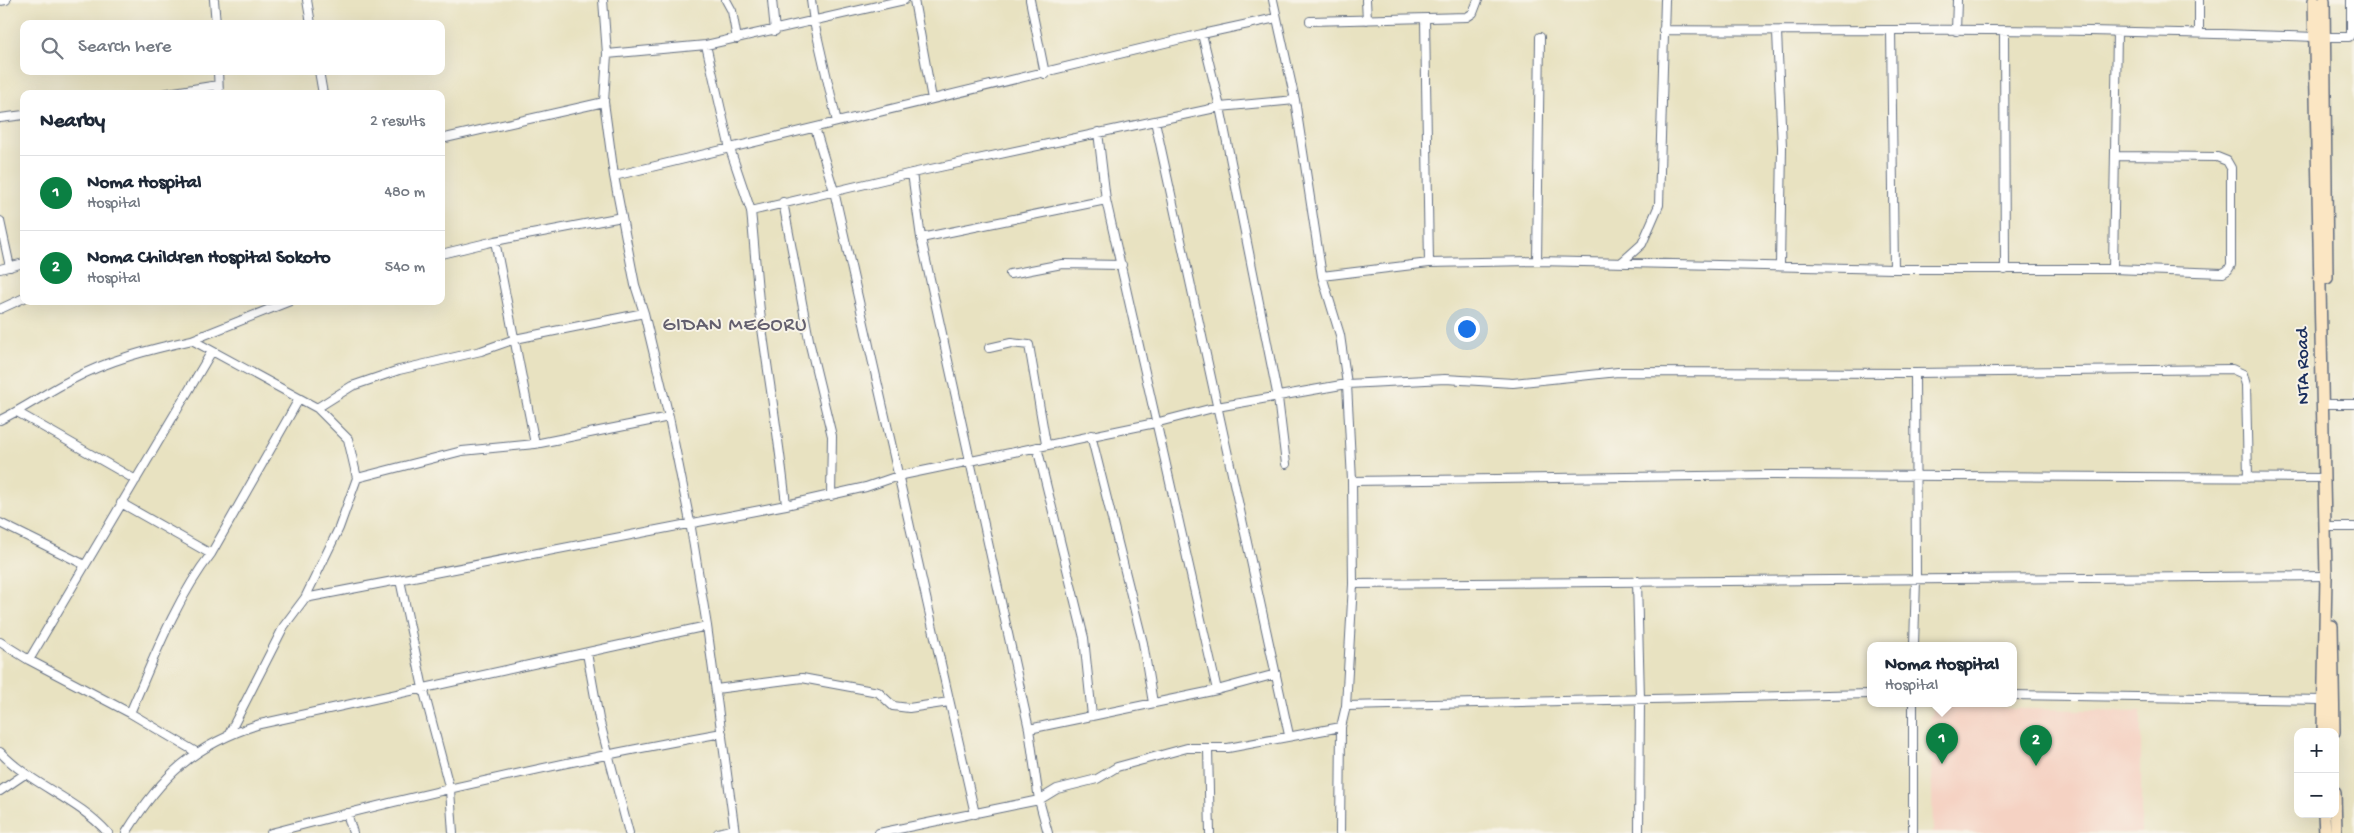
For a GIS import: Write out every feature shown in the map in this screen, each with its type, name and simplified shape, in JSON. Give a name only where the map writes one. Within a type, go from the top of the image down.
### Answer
[{"type":"main road","name":"NTA Road","points":[[2314,0],[2319,37],[2329,404],[2334,728]]},
{"type":"main road","name":"NTA Road","points":[[2323,728],[2326,576],[2319,37],[2324,0]]},
{"type":"main road","points":[[2324,818],[2325,833]]},
{"type":"main road","points":[[2336,818],[2336,833]]},
{"type":"street","points":[[0,1],[6,0]]},
{"type":"street","points":[[214,0],[216,20]]},
{"type":"street","points":[[307,0],[310,20]]},
{"type":"street","points":[[603,0],[607,54],[604,102],[614,176],[635,285],[644,313],[669,417],[690,522],[716,689],[735,831],[718,833]]},
{"type":"street","points":[[726,0],[732,11],[737,39]]},
{"type":"street","points":[[772,0],[775,31]]},
{"type":"street","points":[[812,0],[814,22],[837,122]]},
{"type":"street","points":[[607,54],[706,45],[775,31],[904,0]]},
{"type":"street","points":[[914,0],[932,99]]},
{"type":"street","points":[[1030,0],[1045,74]]},
{"type":"street","points":[[1273,0],[1294,100],[1322,276],[1340,335],[1347,384],[1352,481],[1353,584],[1346,706],[1341,727],[1340,833]]},
{"type":"street","points":[[1366,0],[1367,20]]},
{"type":"street","points":[[1310,21],[1467,17],[1473,14],[1478,0]]},
{"type":"street","points":[[1622,262],[1642,244],[1659,205],[1665,0]]},
{"type":"street","points":[[1956,31],[1957,0]]},
{"type":"street","points":[[2199,0],[2199,33]]},
{"type":"street","points":[[1663,30],[1776,32],[2004,31],[2349,37],[2351,34],[2351,0]]},
{"type":"street","points":[[614,176],[932,99],[1045,74],[1202,34],[1276,18]]},
{"type":"street","points":[[1425,19],[1428,262]]},
{"type":"street","points":[[1891,30],[1894,269]]},
{"type":"street","points":[[2004,31],[2005,270]]},
{"type":"street","points":[[1776,32],[1782,147],[1780,265]]},
{"type":"street","points":[[2113,269],[2117,33]]},
{"type":"street","points":[[1202,34],[1220,107],[1278,398],[1286,464]]},
{"type":"street","points":[[1537,261],[1540,37]]},
{"type":"street","points":[[706,45],[730,149],[751,210],[762,326],[773,413],[780,445],[786,505]]},
{"type":"street","points":[[218,75],[219,90]]},
{"type":"street","points":[[320,75],[322,90]]},
{"type":"street","points":[[751,210],[1098,132],[1220,107],[1294,100]]},
{"type":"street","points":[[445,138],[604,102]]},
{"type":"street","points":[[0,118],[20,116]]},
{"type":"street","points":[[1155,121],[1290,735]]},
{"type":"street","points":[[815,128],[834,191],[975,814]]},
{"type":"street","points":[[1098,132],[1106,200],[1217,690]]},
{"type":"street","points":[[1322,276],[1428,262],[1537,261],[1894,269],[2113,269],[2223,273],[2228,270],[2231,265],[2231,168],[2227,160],[2217,157],[2115,156]]},
{"type":"street","points":[[912,173],[921,238],[1029,729],[1039,800],[1048,833]]},
{"type":"street","points":[[921,238],[1106,200]]},
{"type":"street","points":[[783,202],[810,345],[832,436],[831,496]]},
{"type":"street","points":[[445,253],[494,241],[622,217]]},
{"type":"street","points":[[0,221],[10,267]]},
{"type":"street","points":[[494,241],[535,444]]},
{"type":"street","points":[[0,269],[20,264]]},
{"type":"street","points":[[1010,274],[1062,264],[1122,265]]},
{"type":"street","points":[[0,309],[20,300]]},
{"type":"street","points":[[0,420],[72,379],[143,351],[192,340],[280,305]]},
{"type":"street","points":[[317,408],[352,386],[398,370],[481,351],[515,339],[644,313]]},
{"type":"street","points":[[192,340],[317,408],[348,439],[358,478],[339,528],[304,598],[284,626],[229,734]]},
{"type":"street","points":[[989,348],[1011,344],[1029,345],[1046,444]]},
{"type":"street","points":[[29,660],[212,351]]},
{"type":"street","points":[[304,598],[831,496],[898,476],[1155,423],[1217,407],[1278,398],[1347,384],[1445,379],[1513,383],[1618,372],[1915,373],[2232,369],[2243,374],[2246,386],[2248,478]]},
{"type":"street","points":[[1914,642],[1916,579],[1915,373]]},
{"type":"street","points":[[130,713],[160,644],[200,569],[211,554],[299,399]]},
{"type":"street","points":[[2329,404],[2354,404]]},
{"type":"street","points":[[17,412],[136,480]]},
{"type":"street","points":[[358,478],[462,451],[535,444],[669,417]]},
{"type":"street","points":[[1091,435],[1143,643],[1153,703]]},
{"type":"street","points":[[1036,447],[1084,638],[1092,716]]},
{"type":"street","points":[[1352,481],[1543,480],[1704,475],[2165,479],[2324,478]]},
{"type":"street","points":[[122,503],[211,554]]},
{"type":"street","points":[[0,523],[85,565]]},
{"type":"street","points":[[2331,527],[2354,527]]},
{"type":"street","points":[[1353,584],[2326,576]]},
{"type":"street","points":[[400,580],[423,688],[450,790],[453,833]]},
{"type":"street","points":[[1637,581],[1640,698],[1639,833]]},
{"type":"street","points":[[126,833],[139,811],[162,783],[196,752],[229,734],[260,724],[707,626]]},
{"type":"street","points":[[0,642],[29,660],[130,713],[196,752]]},
{"type":"street","points":[[587,652],[607,753],[629,833]]},
{"type":"street","points":[[1029,729],[1217,690],[1276,674]]},
{"type":"street","points":[[716,689],[802,678],[878,692],[893,706],[909,708],[949,702]]},
{"type":"street","points":[[1346,706],[1867,694]]},
{"type":"street","points":[[2017,695],[2322,700]]},
{"type":"street","points":[[1913,707],[1913,833]]},
{"type":"street","points":[[879,833],[1039,800],[1057,789],[1098,779],[1117,766],[1187,748],[1208,750],[1228,748],[1341,727]]},
{"type":"street","points":[[271,833],[347,813],[607,753],[722,733]]},
{"type":"street","points":[[1208,750],[1210,833]]},
{"type":"street","points":[[0,752],[25,774],[97,821],[108,833]]},
{"type":"street","points":[[0,791],[25,774]]},
{"type":"street","points":[[347,813],[353,833]]},
{"type":"shaded area","points":[[1932,707],[2141,711],[2141,833],[1933,833],[1930,715],[1933,715]]},
{"type":"place","name":"Noma Hospital","points":[[1942,764]]},
{"type":"place","name":"Noma Children Hospital Sokoto","points":[[2036,766]]},
{"type":"district","name":"GIDAN MEGORU","points":[[735,326]]}]
